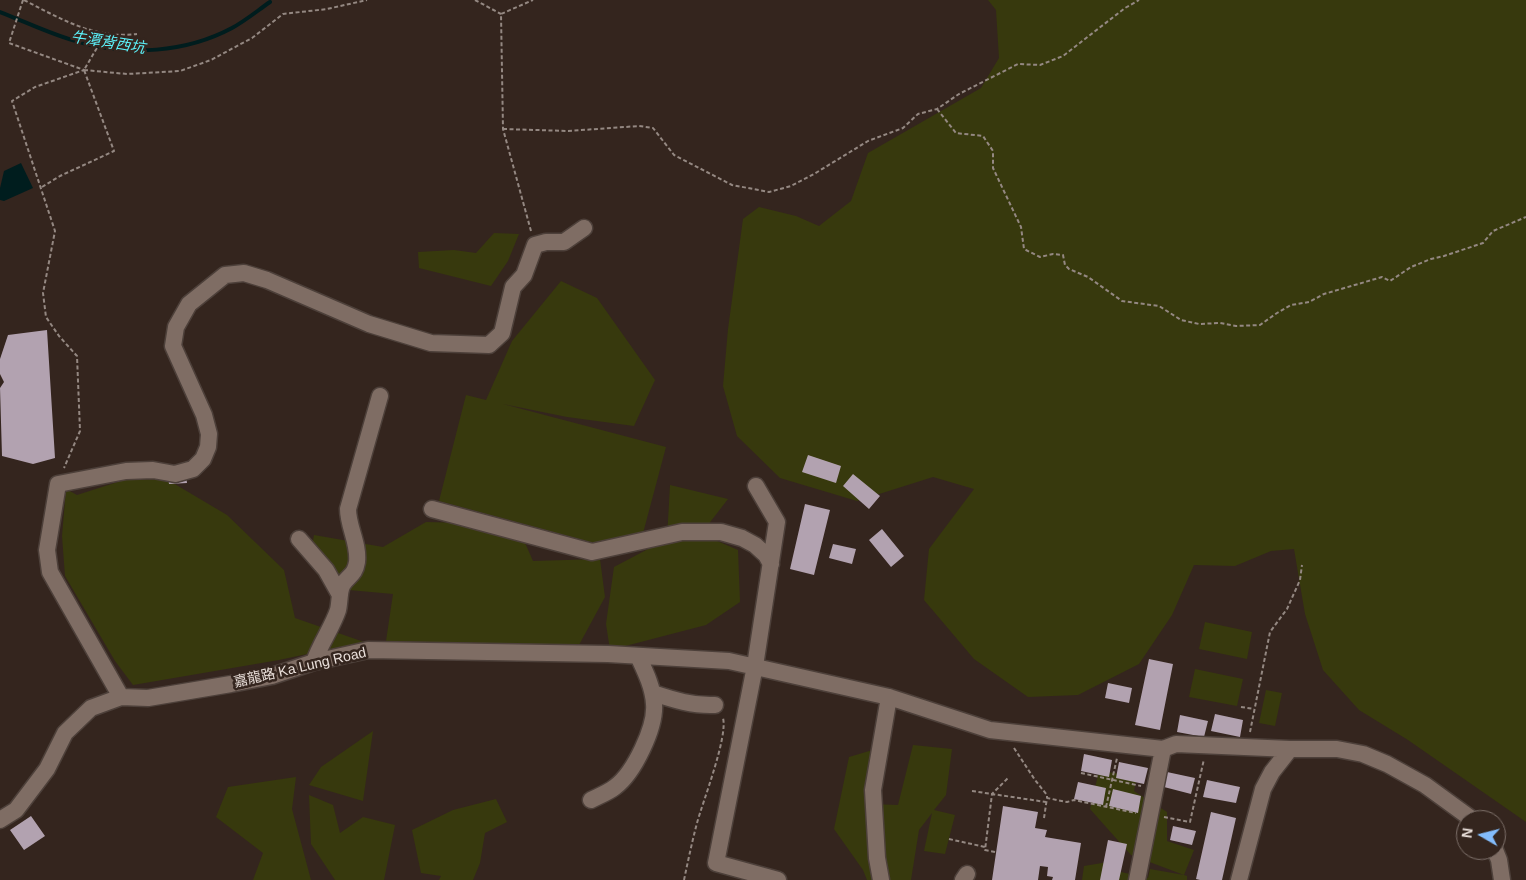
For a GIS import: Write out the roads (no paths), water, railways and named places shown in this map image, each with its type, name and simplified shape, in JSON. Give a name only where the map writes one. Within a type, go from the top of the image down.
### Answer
[{"type":"street","points":[[121,697],[50,572],[47,550],[58,484],[126,471],[153,470],[175,474],[192,469],[203,459],[208,447],[209,434],[204,415],[173,346],[176,327],[189,304],[225,275],[244,273],[267,280],[369,324],[431,343],[489,345],[502,333],[513,287],[524,275],[535,245],[546,242],[564,242],[584,228]]},
{"type":"street","points":[[314,662],[338,610],[342,584],[353,574],[357,562],[357,548],[348,516],[348,509],[380,396]]},
{"type":"street","points":[[756,486],[778,522],[755,666],[716,863],[778,880]]},
{"type":"street","points":[[432,509],[592,552],[682,532],[721,532],[742,538],[755,545],[766,555],[771,564]]},
{"type":"street","points":[[299,538],[326,570],[340,595]]},
{"type":"street","name":"嘉龍路 Ka Lung Road","points":[[0,820],[16,810],[47,769],[65,733],[91,708],[121,697],[148,698],[272,676],[314,662],[368,650],[638,656],[729,661],[889,697],[990,730],[1163,749],[1176,744],[1337,749],[1363,754],[1387,764],[1425,785],[1459,810]]},
{"type":"street","points":[[591,800],[616,787],[636,763],[649,735],[655,707],[653,693],[638,656]]},
{"type":"street","points":[[653,693],[680,702],[715,706]]},
{"type":"street","points":[[881,880],[877,858],[873,790],[889,697]]},
{"type":"street","points":[[1136,880],[1163,749]]},
{"type":"street","points":[[1240,880],[1263,789],[1272,772],[1290,749]]},
{"type":"street","points":[[1499,860],[1502,880]]},
{"type":"water","points":[[21,163],[33,188],[4,201],[0,200],[0,188],[4,171]]},
{"type":"waterway","name":"牛潭背西坑","points":[[0,12],[79,42],[117,49],[157,50],[195,43],[214,36],[237,25],[270,2]]}]
